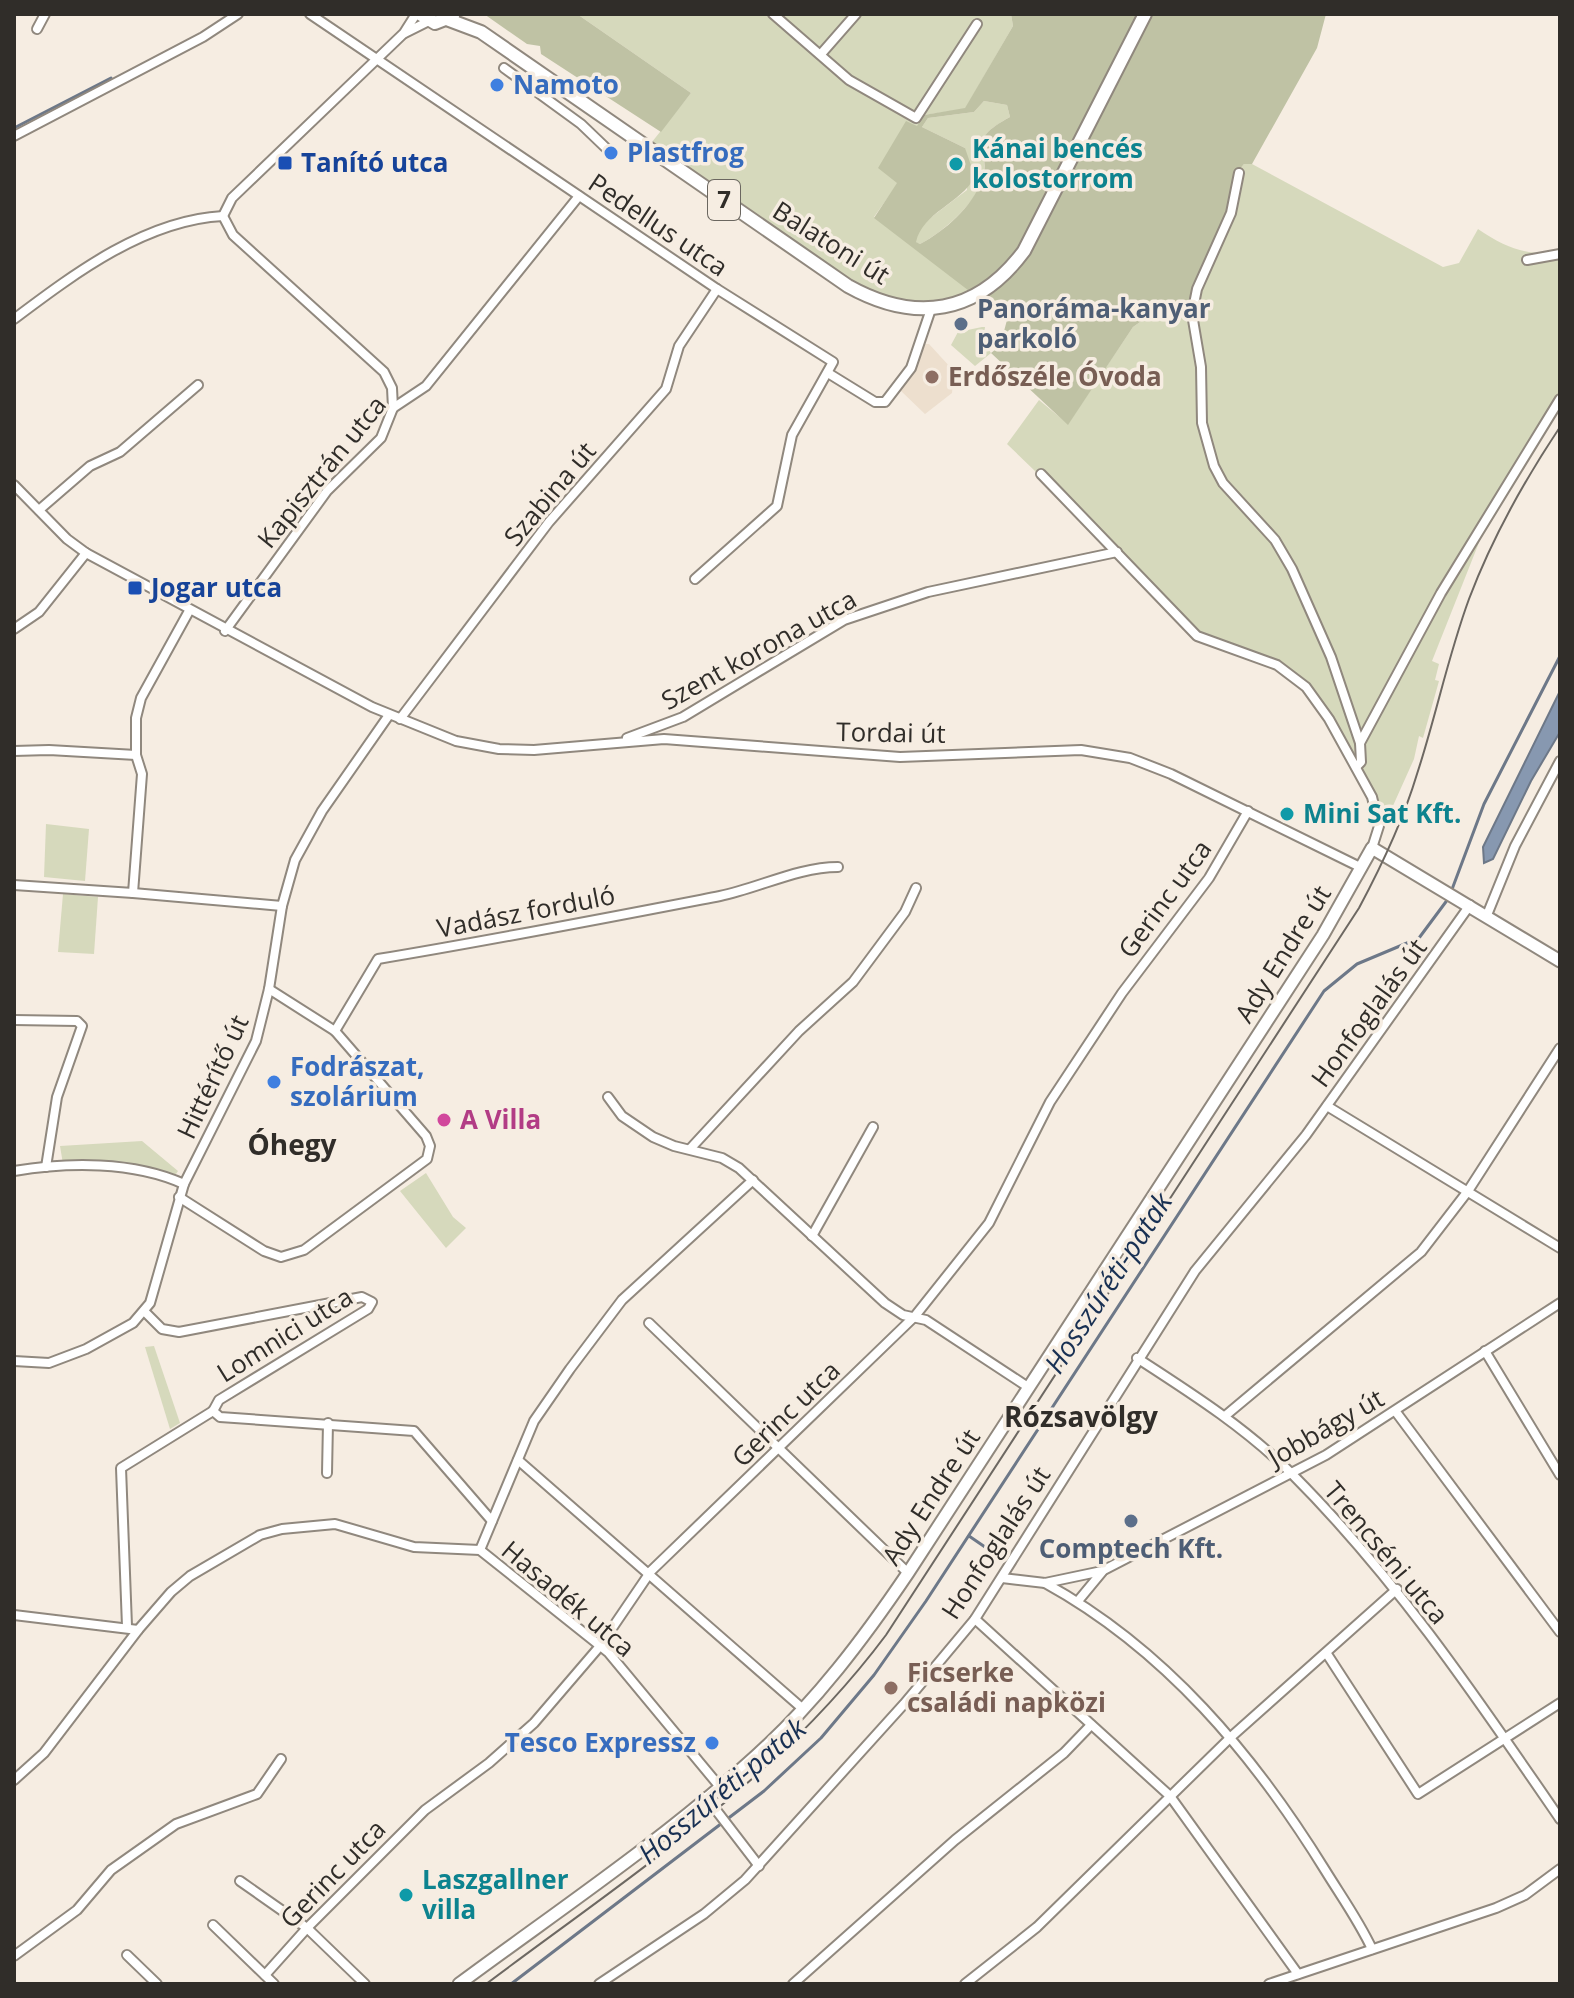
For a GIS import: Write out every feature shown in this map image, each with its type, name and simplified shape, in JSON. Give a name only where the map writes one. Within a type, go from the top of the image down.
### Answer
[{"type":"main road","name":"Balatoni út","points":[[467,14],[481,32]]},
{"type":"main road","name":"Balatoni út","points":[[421,16],[452,17],[481,32],[848,286],[892,305],[931,309],[945,308],[978,294],[999,279],[1024,251],[1145,14]]},
{"type":"street","points":[[37,29],[45,14]]},
{"type":"street","points":[[14,136],[203,37],[238,14]]},
{"type":"street","name":"Pedellus utca","points":[[310,14],[717,289],[830,359],[832,365],[828,373],[875,402],[885,402],[911,368],[931,309]]},
{"type":"street","points":[[773,14],[849,80],[916,118],[977,24]]},
{"type":"street","points":[[821,54],[856,14]]},
{"type":"street","points":[[404,33],[421,16]]},
{"type":"street","points":[[223,216],[232,198],[421,16]]},
{"type":"street","points":[[504,68],[581,124],[606,148]]},
{"type":"street","points":[[526,83],[535,69]]},
{"type":"street","points":[[1239,173],[1231,213],[1197,289],[1192,314],[1201,367],[1202,423],[1214,466],[1223,483],[1275,540],[1292,569],[1331,657],[1360,743],[1361,762],[1356,767]]},
{"type":"street","name":"Kapisztrán utca","points":[[225,631],[304,520],[381,438],[393,408],[426,386],[579,196]]},
{"type":"street","points":[[14,319],[123,246],[198,218],[223,216]]},
{"type":"street","points":[[223,216],[233,235],[384,372],[392,388],[393,408]]},
{"type":"street","points":[[1527,260],[1560,254]]},
{"type":"street","name":"Szabina út","points":[[400,719],[549,522],[666,389],[679,346],[717,289]]},
{"type":"street","points":[[695,579],[777,506],[792,435],[828,373]]},
{"type":"street","points":[[39,510],[90,466],[120,452],[198,385]]},
{"type":"street","points":[[1360,743],[1441,593],[1560,399]]},
{"type":"street","points":[[1041,474],[1197,636],[1223,648],[1268,661],[1295,677],[1329,719],[1376,807],[1378,834],[1372,848],[1560,961]]},
{"type":"street","name":"Tordai út","points":[[14,485],[86,553],[225,631],[389,715],[456,741],[499,749],[680,740],[900,757],[1081,750],[1146,764],[1362,868]]},
{"type":"street","name":"Szent korona utca","points":[[607,745],[683,717],[844,620],[928,592],[1117,552]]},
{"type":"street","points":[[14,629],[39,612],[86,553]]},
{"type":"street","points":[[133,893],[142,774],[136,755],[136,718],[141,698],[189,611]]},
{"type":"street","name":"Hittérítő út","points":[[144,1311],[184,1184],[256,1041],[269,989],[282,906],[305,838],[389,715]]},
{"type":"street","points":[[14,751],[136,755]]},
{"type":"street","points":[[1487,915],[1515,846],[1560,761]]},
{"type":"street","name":"Gerinc utca","points":[[265,1975],[307,1928],[425,1810],[489,1763],[526,1731],[600,1646],[649,1574],[915,1316],[989,1223],[1050,1102],[1122,993],[1209,878],[1248,811]]},
{"type":"street","name":"Ady Endre út","points":[[459,1984],[720,1787],[803,1709],[872,1624],[1323,935],[1372,848]]},
{"type":"street","name":"Vadász forduló","points":[[335,1031],[378,959],[571,926],[748,890],[821,867],[838,867]]},
{"type":"street","points":[[14,885],[282,906]]},
{"type":"street","points":[[690,1149],[799,1031],[853,982],[905,912],[916,888]]},
{"type":"street","name":"Honfoglalás út","points":[[599,1984],[704,1914],[759,1866],[904,1704],[975,1619],[1137,1358],[1220,1237],[1327,1106],[1470,905]]},
{"type":"street","points":[[179,1197],[264,1251],[288,1256],[304,1250],[419,1168],[429,1152],[426,1136],[335,1031],[269,989]]},
{"type":"street","points":[[14,1020],[77,1021],[82,1026],[57,1097],[46,1167]]},
{"type":"street","points":[[1225,1416],[1345,1314],[1403,1271],[1441,1230],[1560,1048]]},
{"type":"street","points":[[608,1097],[622,1116],[637,1127],[674,1146],[727,1159],[885,1303],[903,1315],[926,1320],[1028,1387]]},
{"type":"street","points":[[1327,1106],[1560,1248]]},
{"type":"street","points":[[812,1236],[873,1127]]},
{"type":"street","points":[[14,1171],[46,1167],[139,1169],[184,1184]]},
{"type":"street","points":[[480,1550],[534,1421],[622,1300],[753,1180]]},
{"type":"street","name":"Lomnici utca","points":[[144,1311],[162,1329],[179,1332],[362,1297],[372,1302],[368,1309],[219,1400],[213,1411],[220,1417],[414,1431],[492,1521]]},
{"type":"street","name":"Jobbágy út","points":[[1002,1578],[1045,1583],[1102,1571],[1291,1472],[1396,1412],[1560,1303]]},
{"type":"street","points":[[14,1361],[49,1363],[86,1349],[133,1323],[144,1311]]},
{"type":"street","points":[[649,1323],[908,1573]]},
{"type":"street","points":[[1485,1351],[1560,1475]]},
{"type":"street","name":"Trencséni utca","points":[[1137,1358],[1225,1416],[1291,1472],[1397,1589],[1560,1819]]},
{"type":"street","points":[[127,1626],[121,1468],[213,1411]]},
{"type":"street","points":[[1396,1412],[1560,1632]]},
{"type":"street","points":[[327,1473],[328,1423]]},
{"type":"street","points":[[518,1460],[803,1709]]},
{"type":"street","name":"Hasadék utca","points":[[14,1780],[44,1753],[138,1630],[171,1592],[190,1576],[260,1535],[282,1529],[335,1524],[414,1547],[480,1550],[600,1646],[720,1787]]},
{"type":"street","name":"Jobbágy út","points":[[1078,1601],[1102,1571]]},
{"type":"street","points":[[1045,1583],[1078,1601],[1171,1675],[1232,1736],[1303,1834],[1372,1949]]},
{"type":"street","points":[[965,1984],[1037,1927],[1232,1736],[1397,1589]]},
{"type":"street","points":[[14,1615],[127,1626],[138,1630]]},
{"type":"street","points":[[975,1619],[1170,1796],[1298,1974]]},
{"type":"street","points":[[1327,1654],[1418,1794],[1560,1703]]},
{"type":"street","points":[[793,1984],[955,1840],[1064,1753],[1091,1725]]},
{"type":"street","points":[[14,1956],[77,1910],[111,1870],[176,1824],[257,1794],[281,1759]]},
{"type":"street","points":[[706,1797],[759,1866]]},
{"type":"street","points":[[1269,1984],[1496,1908],[1525,1895],[1560,1869]]},
{"type":"street","points":[[240,1881],[307,1928],[365,1984]]},
{"type":"street","points":[[213,1925],[274,1984]]},
{"type":"street","points":[[127,1955],[157,1984]]},
{"type":"shaded area","name":"Erdőszéle Óvoda","points":[[924,344],[929,344],[951,368],[953,382],[952,393],[925,414],[900,390],[916,370]]},
{"type":"green space","points":[[484,14],[577,14],[691,93],[661,132],[541,54],[540,46],[527,44]]},
{"type":"green space","points":[[577,14],[1011,14],[1013,26],[965,109],[924,115],[898,183],[874,217],[978,294],[945,308],[872,299],[648,147],[691,93]]},
{"type":"green space","points":[[1011,14],[1326,14],[1317,48],[1252,164],[1244,164],[1239,170],[1229,212],[1190,303],[1150,315],[1133,327],[1068,425],[991,353],[1000,346],[1007,320],[874,218],[897,183],[878,168],[906,121],[917,126],[924,115],[965,108],[1013,26]],"holes":[[[984,101],[1007,105],[1010,117],[995,126],[983,140],[982,180],[972,200],[939,232],[920,244],[916,242],[926,223],[975,177],[965,148],[922,127],[928,118],[974,112]]]},
{"type":"green space","points":[[984,101],[1007,105],[1010,117],[985,137],[980,187],[948,225],[920,244],[915,242],[921,225],[967,190],[965,148],[922,127],[928,118],[974,112]]},
{"type":"green space","points":[[1244,164],[1252,164],[1443,267],[1459,263],[1478,229],[1517,249],[1537,253],[1560,252],[1560,408],[1482,535],[1432,661],[1439,664],[1435,680],[1439,681],[1423,738],[1419,736],[1414,759],[1383,828],[1379,826],[1376,807],[1329,719],[1295,677],[1197,636],[1118,551],[1007,444],[1039,400],[1068,424],[1133,327],[1150,315],[1190,303],[1239,170]]},
{"type":"green space","points":[[985,327],[983,342],[991,353],[975,366],[951,345],[958,332]]},
{"type":"green space","points":[[46,824],[89,829],[85,881],[44,877]]},
{"type":"green space","points":[[63,894],[98,897],[94,954],[58,952]]},
{"type":"green space","points":[[142,1141],[178,1171],[174,1177],[150,1168],[63,1164],[60,1146]]},
{"type":"green space","points":[[426,1173],[453,1217],[466,1228],[446,1248],[400,1191]]},
{"type":"green space","points":[[154,1346],[180,1423],[170,1429],[145,1347]]},
{"type":"water","points":[[1560,691],[1560,732],[1531,781],[1493,859],[1484,863],[1483,847]]},
{"type":"waterway","points":[[14,128],[111,78]]},
{"type":"waterway","name":"Hosszúréti-patak","points":[[1451,892],[1484,804],[1560,656]]},
{"type":"waterway","name":"Hosszúréti-patak","points":[[511,1984],[764,1791],[821,1738],[874,1675],[926,1601],[1324,991],[1357,964],[1419,938],[1448,899]]},
{"type":"waterway","points":[[969,1536],[1001,1558]]},
{"type":"tram line","points":[[486,1984],[647,1865],[750,1781],[798,1736],[886,1635],[1359,908],[1405,809],[1478,576],[1510,510],[1560,427]]},
{"type":"place","name":"Namoto","points":[[497,85]]},
{"type":"place","name":"Plastfrog","points":[[611,153]]},
{"type":"place","name":"Tanító utca","points":[[285,163]]},
{"type":"place","name":"Kánai bencés kolostorrom","points":[[956,164]]},
{"type":"place","name":"Panoráma-kanyar parkoló","points":[[961,324]]},
{"type":"place","name":"Erdőszéle Óvoda","points":[[932,377]]},
{"type":"place","name":"Jogar utca","points":[[135,588]]},
{"type":"place","name":"Mini Sat Kft.","points":[[1287,814]]},
{"type":"place","name":"Fodrászat, szolárium","points":[[274,1082]]},
{"type":"place","name":"A Villa","points":[[444,1120]]},
{"type":"place","name":"Comptech Kft.","points":[[1131,1521]]},
{"type":"place","name":"Ficserke családi napközi","points":[[891,1688]]},
{"type":"place","name":"Tesco Expressz","points":[[712,1743]]},
{"type":"place","name":"Laszgallner villa","points":[[406,1895]]},
{"type":"district","name":"Óhegy","points":[[292,1145]]},
{"type":"district","name":"Rózsavölgy","points":[[1081,1417]]}]
